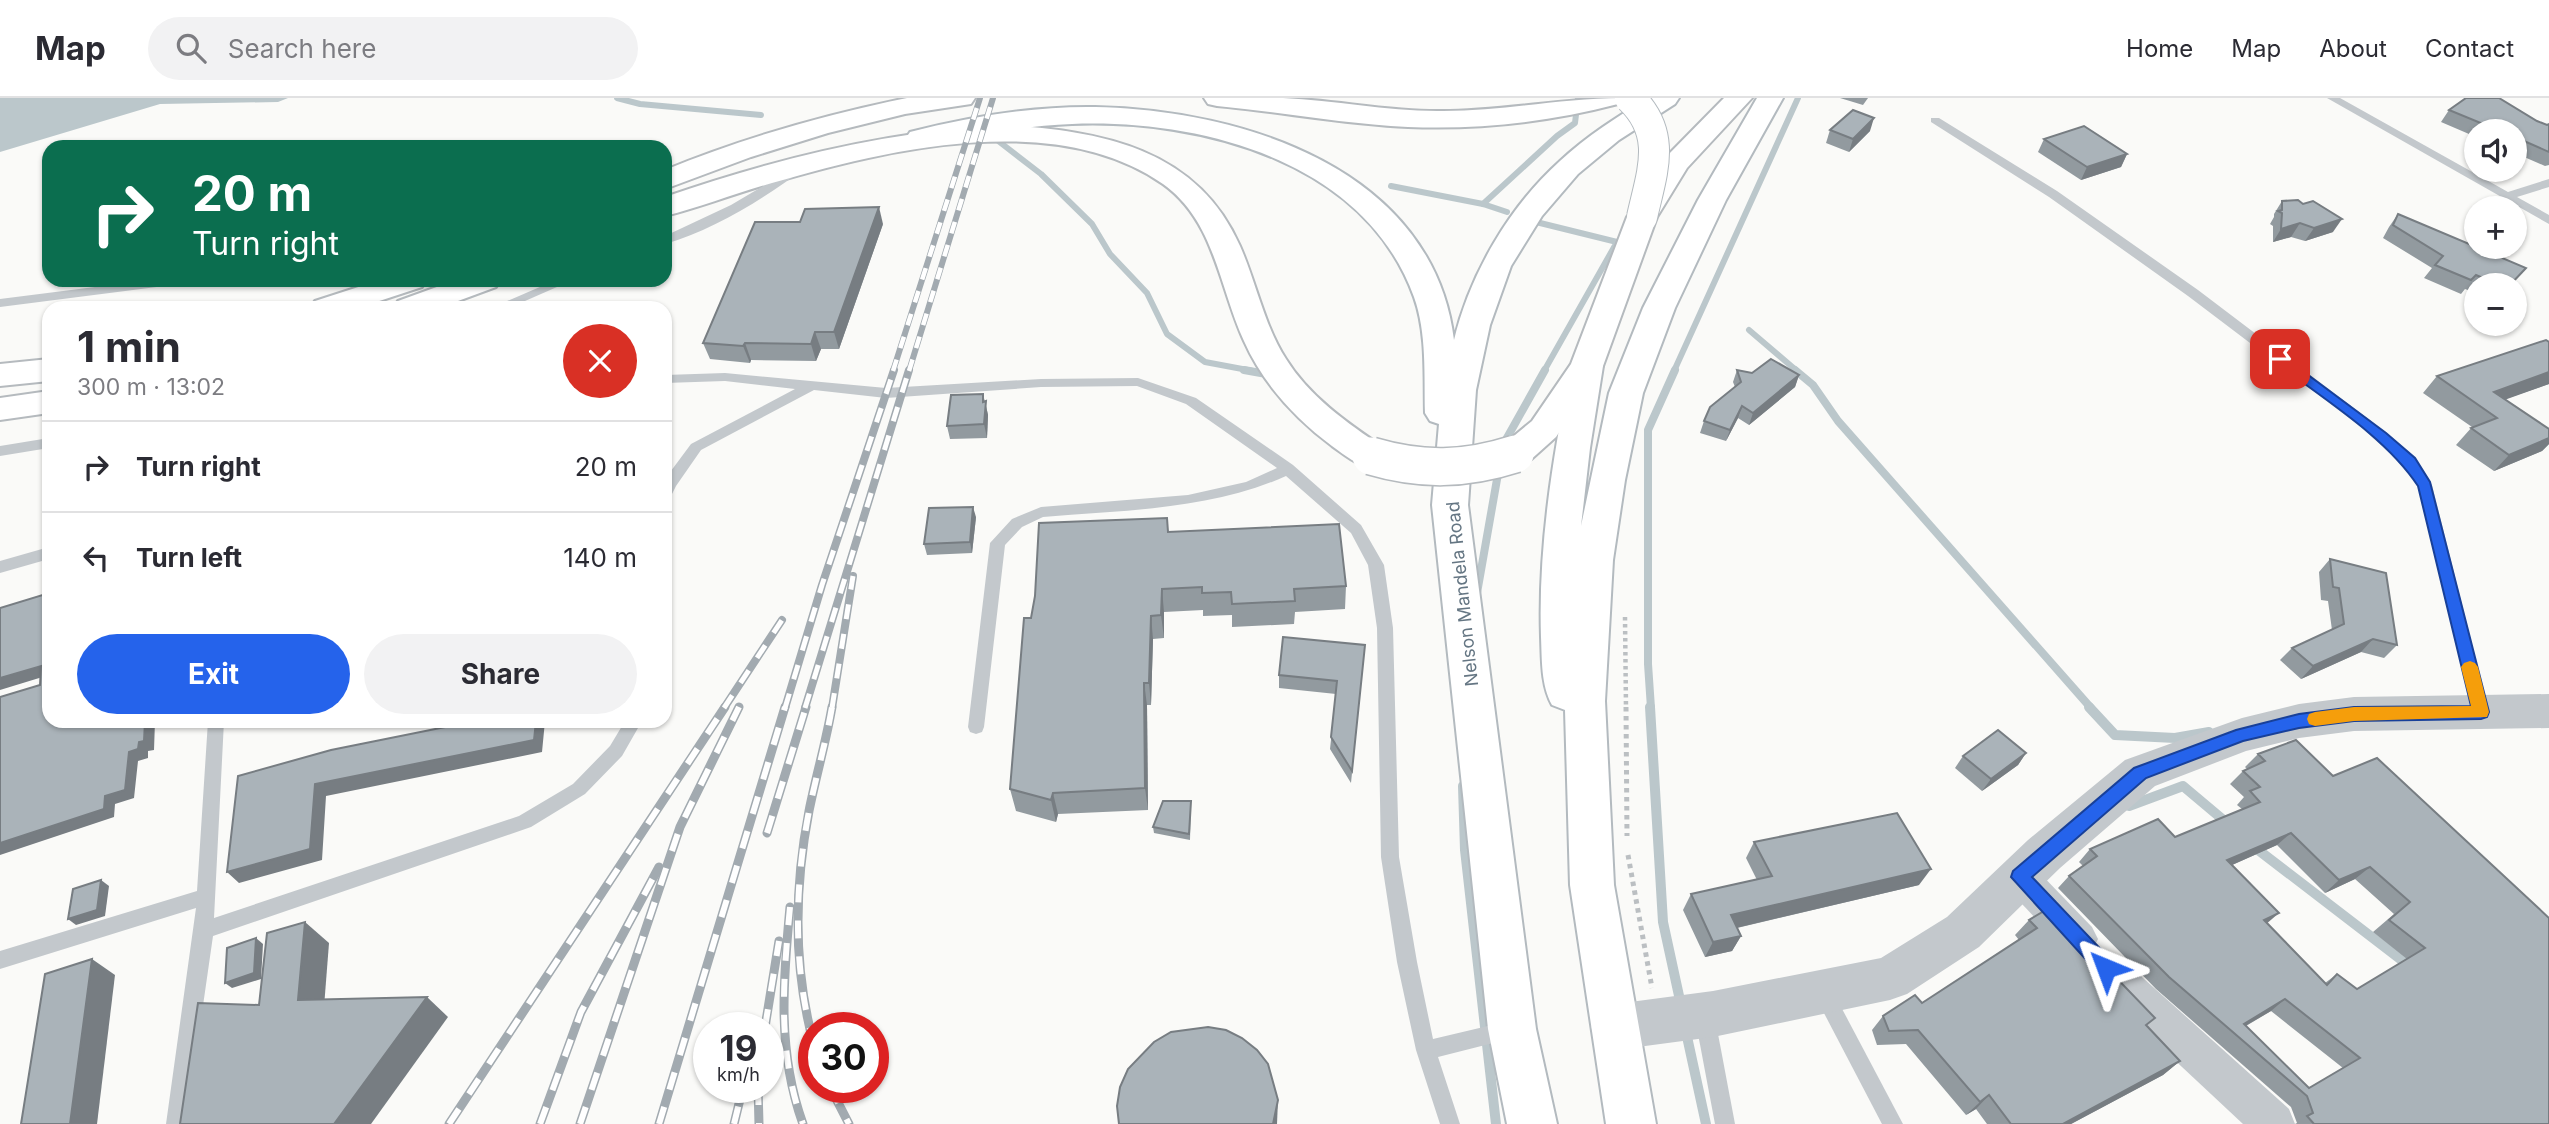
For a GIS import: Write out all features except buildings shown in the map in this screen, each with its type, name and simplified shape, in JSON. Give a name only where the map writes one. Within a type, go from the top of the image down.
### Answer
[{"type":"main road","points":[[672,177],[724,156],[827,124],[953,98]]},
{"type":"main road","points":[[1217,98],[1381,117],[1439,120],[1491,118],[1609,98]]},
{"type":"main road","points":[[1630,98],[1640,105],[1652,121],[1656,140],[1642,217],[1587,366],[1568,465],[1559,555],[1563,677],[1592,885],[1637,1023],[1631,1124]]},
{"type":"main road","name":"Nelson Mandela Road","points":[[1532,1124],[1512,1029],[1450,505],[1459,390],[1474,325],[1496,266],[1530,212],[1568,168],[1609,134],[1666,98]]},
{"type":"main road","points":[[1642,217],[1676,163],[1739,98]]},
{"type":"main road","points":[[1592,885],[1586,701],[1594,560],[1626,393],[1659,308],[1712,200],[1770,98]]},
{"type":"main road","points":[[672,205],[802,165],[981,126],[1039,118],[1133,116],[1190,124],[1244,137],[1333,177],[1364,199],[1395,233],[1416,264],[1430,298],[1450,505]]},
{"type":"main road","points":[[888,145],[947,138],[1038,136],[1100,145],[1160,169],[1185,187],[1209,214],[1260,341],[1282,377],[1312,411],[1371,456],[1426,470],[1454,470],[1482,466],[1515,454],[1544,429],[1587,366]]},
{"type":"main road","points":[[347,301],[390,287]]},
{"type":"main road","points":[[428,301],[466,287]]},
{"type":"main road","points":[[0,375],[42,371]]},
{"type":"main road","points":[[0,409],[42,403]]},
{"type":"street","points":[[1637,1023],[1705,1016],[1890,978],[1963,932],[2020,877],[2140,773],[2242,735],[2299,721],[2354,714],[2549,711]]},
{"type":"street","points":[[2020,877],[2140,1004],[2274,1124]]},
{"type":"lane","points":[[2332,98],[2507,196],[2549,183]]},
{"type":"lane","points":[[1935,120],[2053,194],[2193,293],[2366,424],[2409,462],[2425,485],[2481,712]]},
{"type":"lane","points":[[672,237],[749,201],[802,165]]},
{"type":"lane","points":[[2527,207],[2549,220]]},
{"type":"lane","points":[[0,303],[125,287]]},
{"type":"lane","points":[[514,301],[549,287]]},
{"type":"lane","points":[[672,379],[725,377],[886,393],[1041,383],[1138,382],[1191,401],[1288,469],[1356,529],[1376,565],[1385,628],[1390,857],[1426,1050],[1450,1124]]},
{"type":"lane","points":[[672,480],[696,447],[813,385]]},
{"type":"lane","points":[[0,451],[42,444]]},
{"type":"lane","points":[[975,727],[998,543],[1017,523],[1041,512],[1188,500],[1250,486],[1288,469]]},
{"type":"lane","points":[[0,567],[42,555]]},
{"type":"lane","points":[[176,1124],[204,930],[216,728]]},
{"type":"lane","points":[[204,930],[458,847],[525,822],[579,789],[616,751],[630,728]]},
{"type":"lane","points":[[0,960],[205,897]]},
{"type":"lane","points":[[1823,992],[1894,1124]]},
{"type":"lane","points":[[1705,1016],[1725,1124]]},
{"type":"lane","points":[[1426,1050],[1512,1029]]},
{"type":"path","points":[[1625,611],[1628,841]]},
{"type":"path","points":[[1628,854],[1637,1023]]},
{"type":"shaded area","points":[[0,98],[288,98],[278,102],[160,104],[0,152]]},
{"type":"waterway","points":[[617,98],[640,104],[761,115]]},
{"type":"waterway","points":[[1483,204],[1557,136],[1575,123],[1578,98]]},
{"type":"waterway","points":[[1674,371],[1798,98]]},
{"type":"waterway","points":[[997,140],[1041,174],[1092,224],[1110,254],[1147,293],[1167,334],[1205,362],[1253,371]]},
{"type":"waterway","points":[[1391,186],[1483,204]]},
{"type":"waterway","points":[[1483,204],[1507,212]]},
{"type":"waterway","points":[[1532,221],[1617,242],[1544,371]]},
{"type":"waterway","points":[[1749,330],[1797,371]]},
{"type":"waterway","points":[[1244,370],[1272,375]]},
{"type":"waterway","points":[[1503,445],[1545,370]]},
{"type":"waterway","points":[[1651,708],[1648,664],[1648,430],[1675,370]]},
{"type":"waterway","points":[[1795,370],[1813,385],[1838,421],[2091,708]]},
{"type":"waterway","points":[[1477,593],[1499,468]]},
{"type":"waterway","points":[[1650,707],[1663,922],[1681,1005]]},
{"type":"waterway","points":[[2089,707],[2115,735],[2175,738],[2209,732]]},
{"type":"waterway","points":[[1463,786],[1465,850],[1496,1124]]},
{"type":"waterway","points":[[2129,806],[2183,786],[2227,823]]},
{"type":"waterway","points":[[2253,846],[2412,968]]},
{"type":"waterway","points":[[1686,1032],[1706,1124]]},
{"type":"railway","points":[[893,371],[980,98]]},
{"type":"railway","points":[[909,371],[993,98]]},
{"type":"railway","points":[[785,708],[822,585],[894,370]]},
{"type":"railway","points":[[805,708],[909,370]]},
{"type":"railway","points":[[832,708],[853,576]]},
{"type":"railway","points":[[724,708],[782,620]]},
{"type":"railway","points":[[449,1124],[725,707]]},
{"type":"railway","points":[[580,1124],[680,827],[739,707]]},
{"type":"railway","points":[[659,1124],[785,707]]},
{"type":"railway","points":[[767,833],[806,707]]},
{"type":"railway","points":[[806,1012],[799,958],[800,870],[809,811],[832,707]]},
{"type":"railway","points":[[540,1124],[581,1012],[659,867]]},
{"type":"railway","points":[[790,907],[784,1017],[789,1070],[803,1124]]},
{"type":"railway","points":[[767,1012],[779,941]]},
{"type":"railway","points":[[734,1124],[739,1103]]},
{"type":"railway","points":[[758,1103],[759,1124]]},
{"type":"railway","points":[[838,1103],[849,1124]]},
{"type":"slow traffic","points":[[2315,719],[2354,714],[2481,712],[2470,667]]},
{"type":"route","points":[[2106,968],[2020,877],[2043,854],[2140,773],[2242,735],[2299,721],[2354,714],[2481,712],[2425,485],[2409,462],[2381,437],[2280,359]]}]
